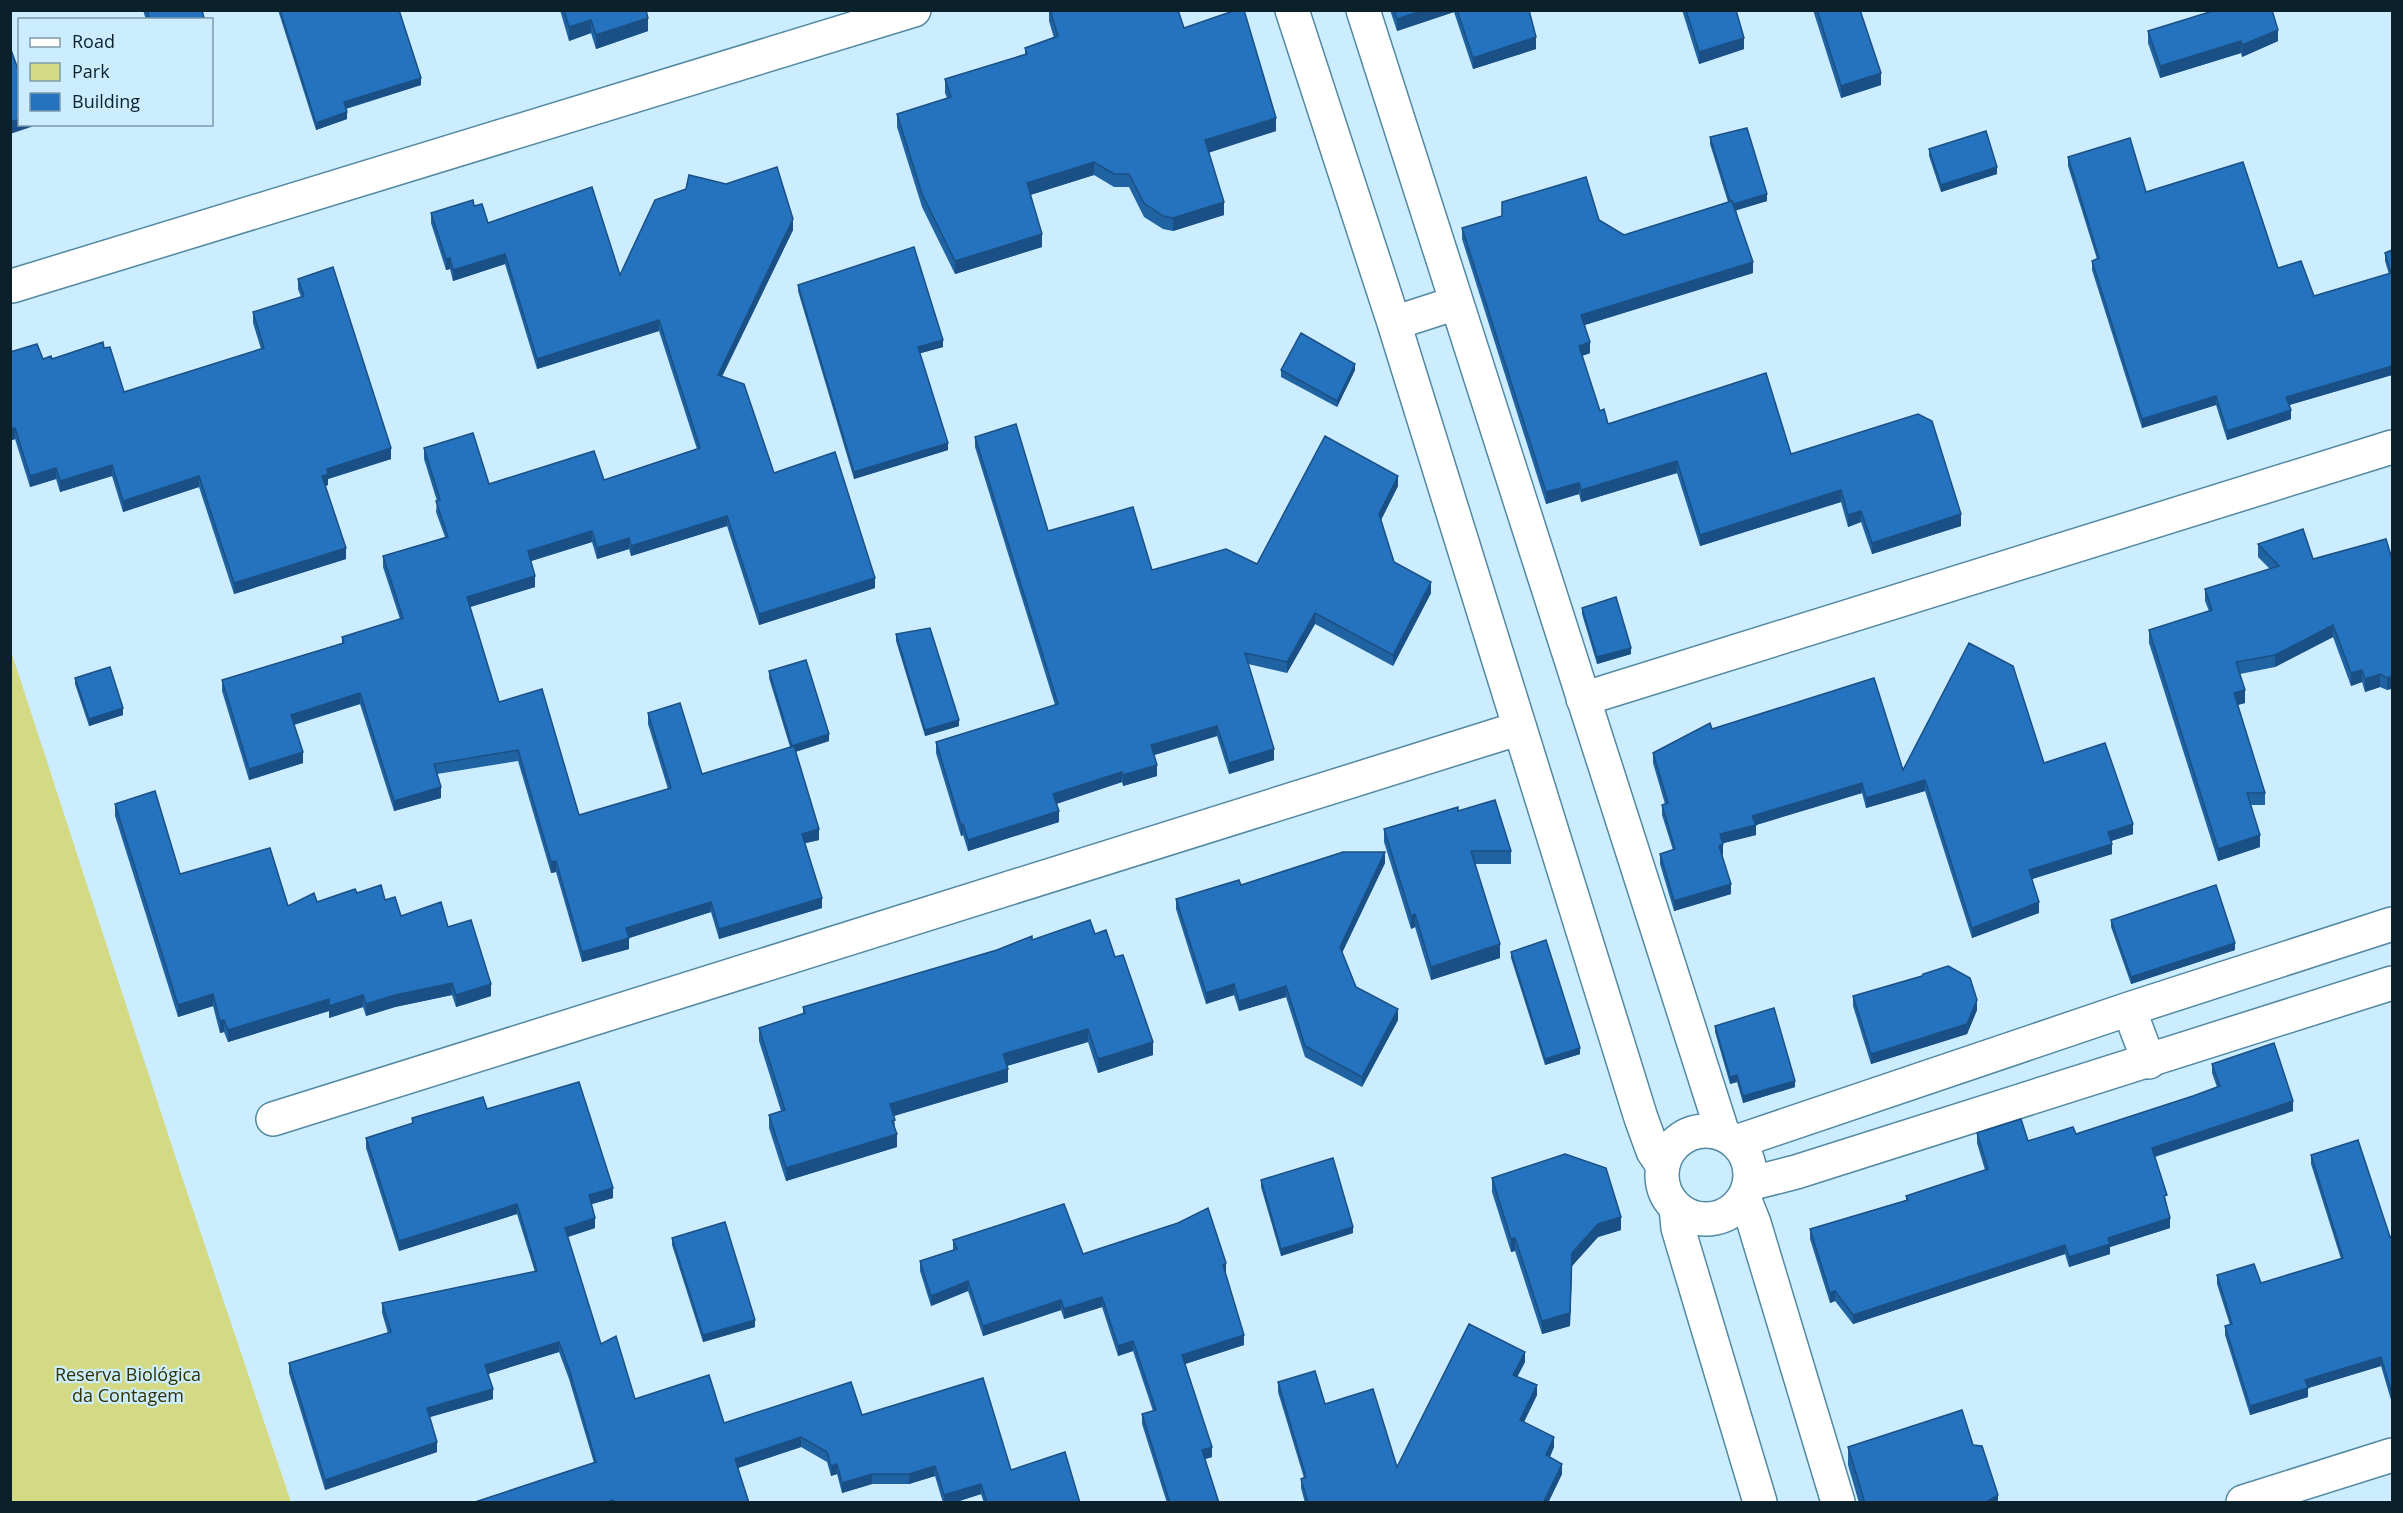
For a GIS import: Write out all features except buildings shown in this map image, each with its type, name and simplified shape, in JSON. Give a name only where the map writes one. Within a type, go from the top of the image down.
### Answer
[{"type":"street","points":[[12,286],[914,10]]},
{"type":"street","points":[[1292,10],[1394,323],[1641,1118],[1653,1151],[1663,1166]]},
{"type":"street","points":[[1364,10],[1583,699],[1730,1138],[1745,1154],[1750,1169],[1747,1191],[1754,1223],[1838,1503]]},
{"type":"street","points":[[1394,323],[1456,303]]},
{"type":"street","points":[[1583,699],[2392,447]]},
{"type":"street","points":[[273,1119],[1520,728]]},
{"type":"street","points":[[2392,924],[1730,1138],[1708,1131],[1692,1133],[1679,1140],[1668,1151],[1663,1166],[1662,1181],[1667,1195],[1676,1208],[1690,1216],[1712,1218],[1734,1210],[1747,1191],[1796,1172],[2149,1062],[2392,983]]},
{"type":"street","points":[[2129,1009],[2149,1062]]},
{"type":"street","points":[[1676,1208],[1680,1236],[1760,1503]]},
{"type":"street","points":[[2243,1503],[2392,1455]]},
{"type":"green space","name":"Reserva Biológica da Contagem","points":[[11,651],[182,1177],[291,1502],[11,1502]]}]
